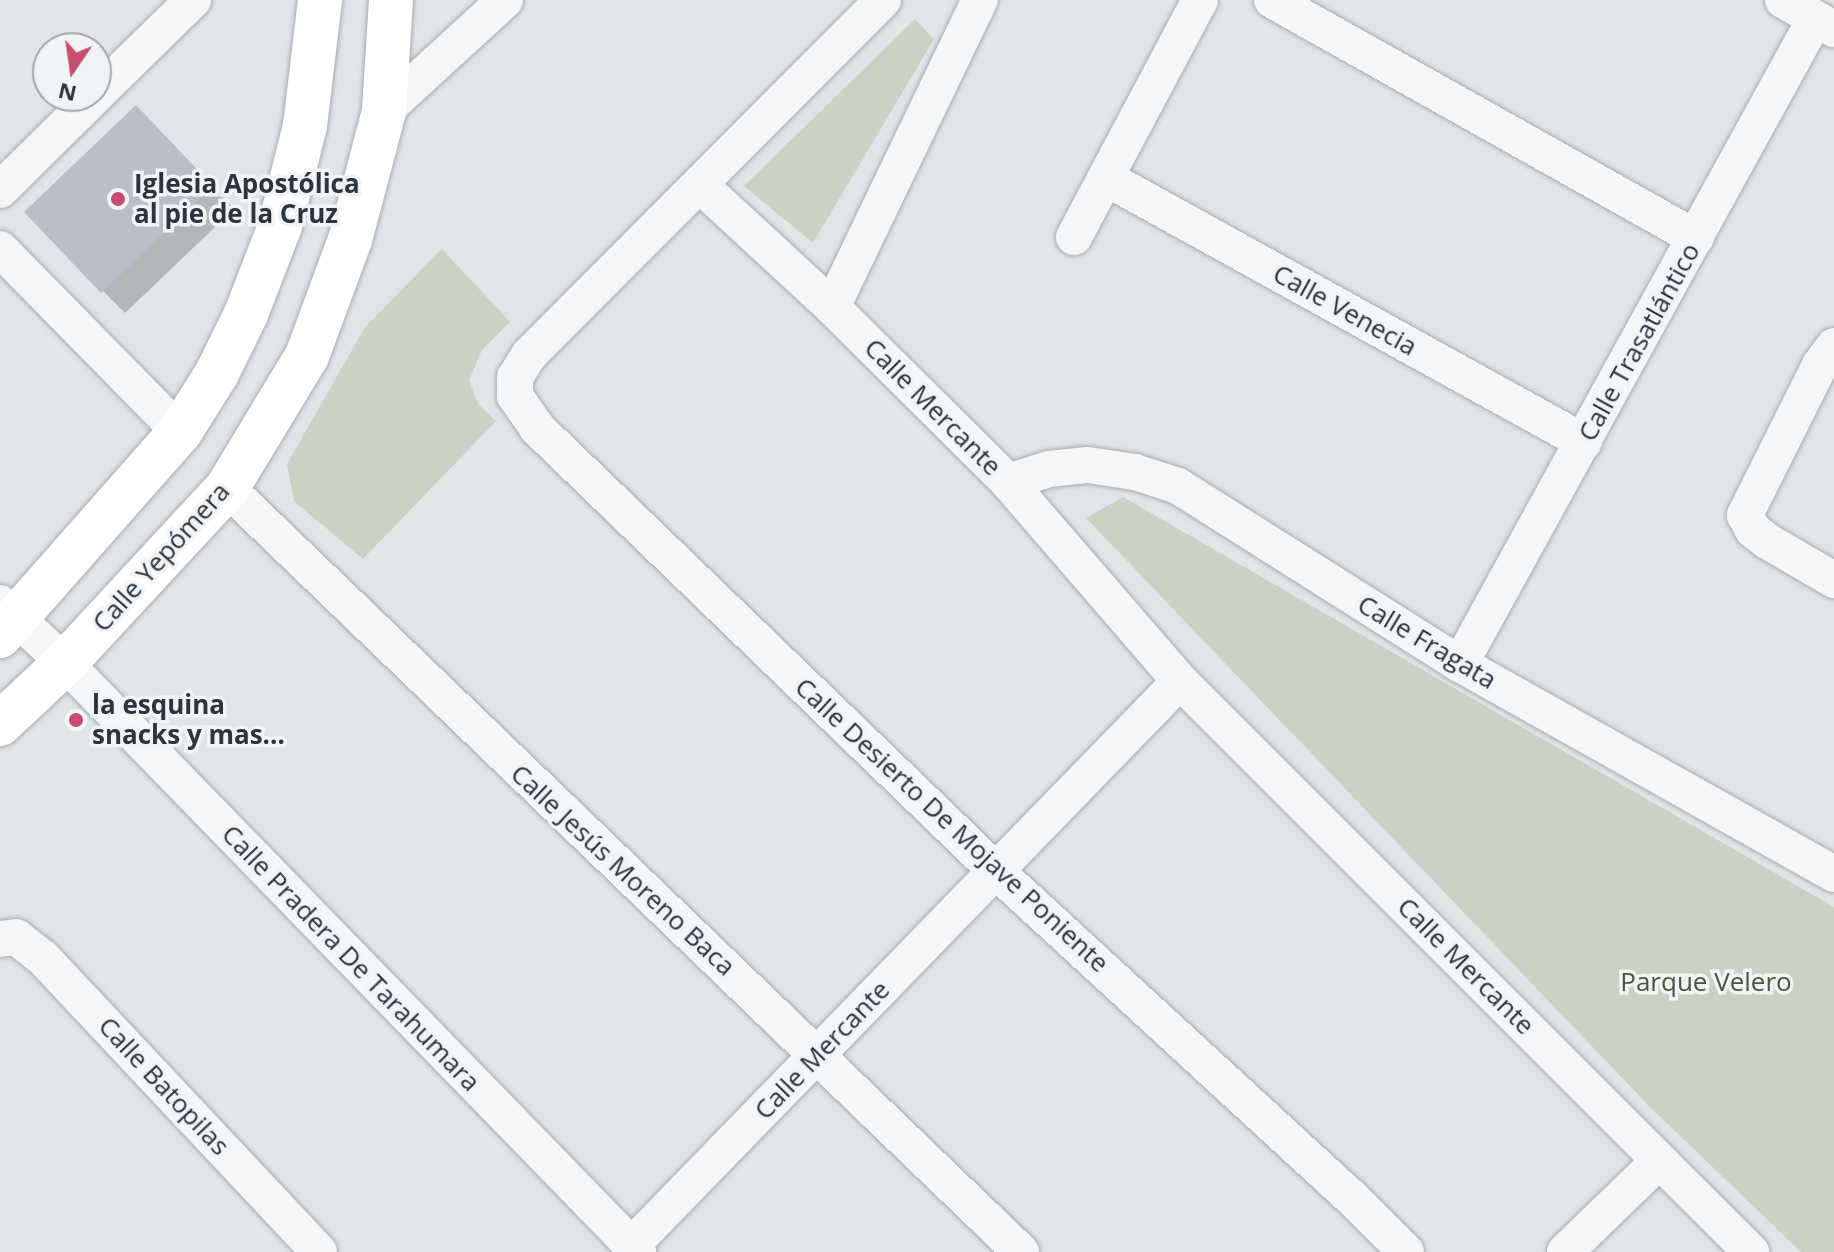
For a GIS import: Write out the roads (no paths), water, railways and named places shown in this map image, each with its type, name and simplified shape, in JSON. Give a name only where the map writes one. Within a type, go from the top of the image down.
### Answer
[{"type":"main road","points":[[6,619],[180,432],[217,373],[246,314],[280,226],[305,126],[320,0]]},
{"type":"main road","name":"Calle Yepómera","points":[[0,724],[65,663],[227,488],[307,356],[350,240],[384,111],[391,0]]},
{"type":"street","points":[[112,80],[193,0]]},
{"type":"street","points":[[384,111],[505,0]]},
{"type":"street","points":[[700,185],[883,0]]},
{"type":"street","points":[[832,307],[980,0]]},
{"type":"street","points":[[1074,237],[1200,0]]},
{"type":"street","points":[[1272,0],[1696,238]]},
{"type":"street","points":[[1783,0],[1824,24]]},
{"type":"street","name":"Calle Trasatlántico","points":[[1460,664],[1696,238],[1824,24]]},
{"type":"street","points":[[0,190],[80,112]]},
{"type":"street","name":"Calle Venecia","points":[[1106,178],[1584,442]]},
{"type":"street","name":"Calle Mercante","points":[[700,185],[832,307],[1008,482],[1180,681],[1751,1252]]},
{"type":"street","name":"Calle Desierto De Mojave Poniente","points":[[700,185],[529,355],[519,368],[514,386],[515,396],[537,428],[995,870],[1350,1196],[1406,1252]]},
{"type":"street","points":[[0,249],[180,432]]},
{"type":"street","points":[[1834,346],[1820,365],[1745,515],[1753,530],[1834,580]]},
{"type":"street","name":"Calle Fragata","points":[[1008,482],[1049,469],[1088,465],[1135,472],[1178,486],[1460,664],[1834,874]]},
{"type":"street","name":"Calle Jesús Moreno Baca","points":[[227,488],[1021,1252]]},
{"type":"street","name":"Calle Pradera De Tarahumara","points":[[6,619],[65,663],[635,1249]]},
{"type":"street","name":"Calle Mercante","points":[[635,1249],[995,870],[1180,681]]},
{"type":"street","name":"Calle Batopilas","points":[[0,939],[16,937],[43,958],[319,1252]]},
{"type":"street","points":[[1565,1252],[1659,1161]]},
{"type":"place","name":"Iglesia Apostólica al pie de la Cruz","points":[[118,199]]},
{"type":"place","name":"la esquina snacks y mas...","points":[[76,720]]},
{"type":"park label","name":"Parque Velero","points":[[1706,982]]}]
